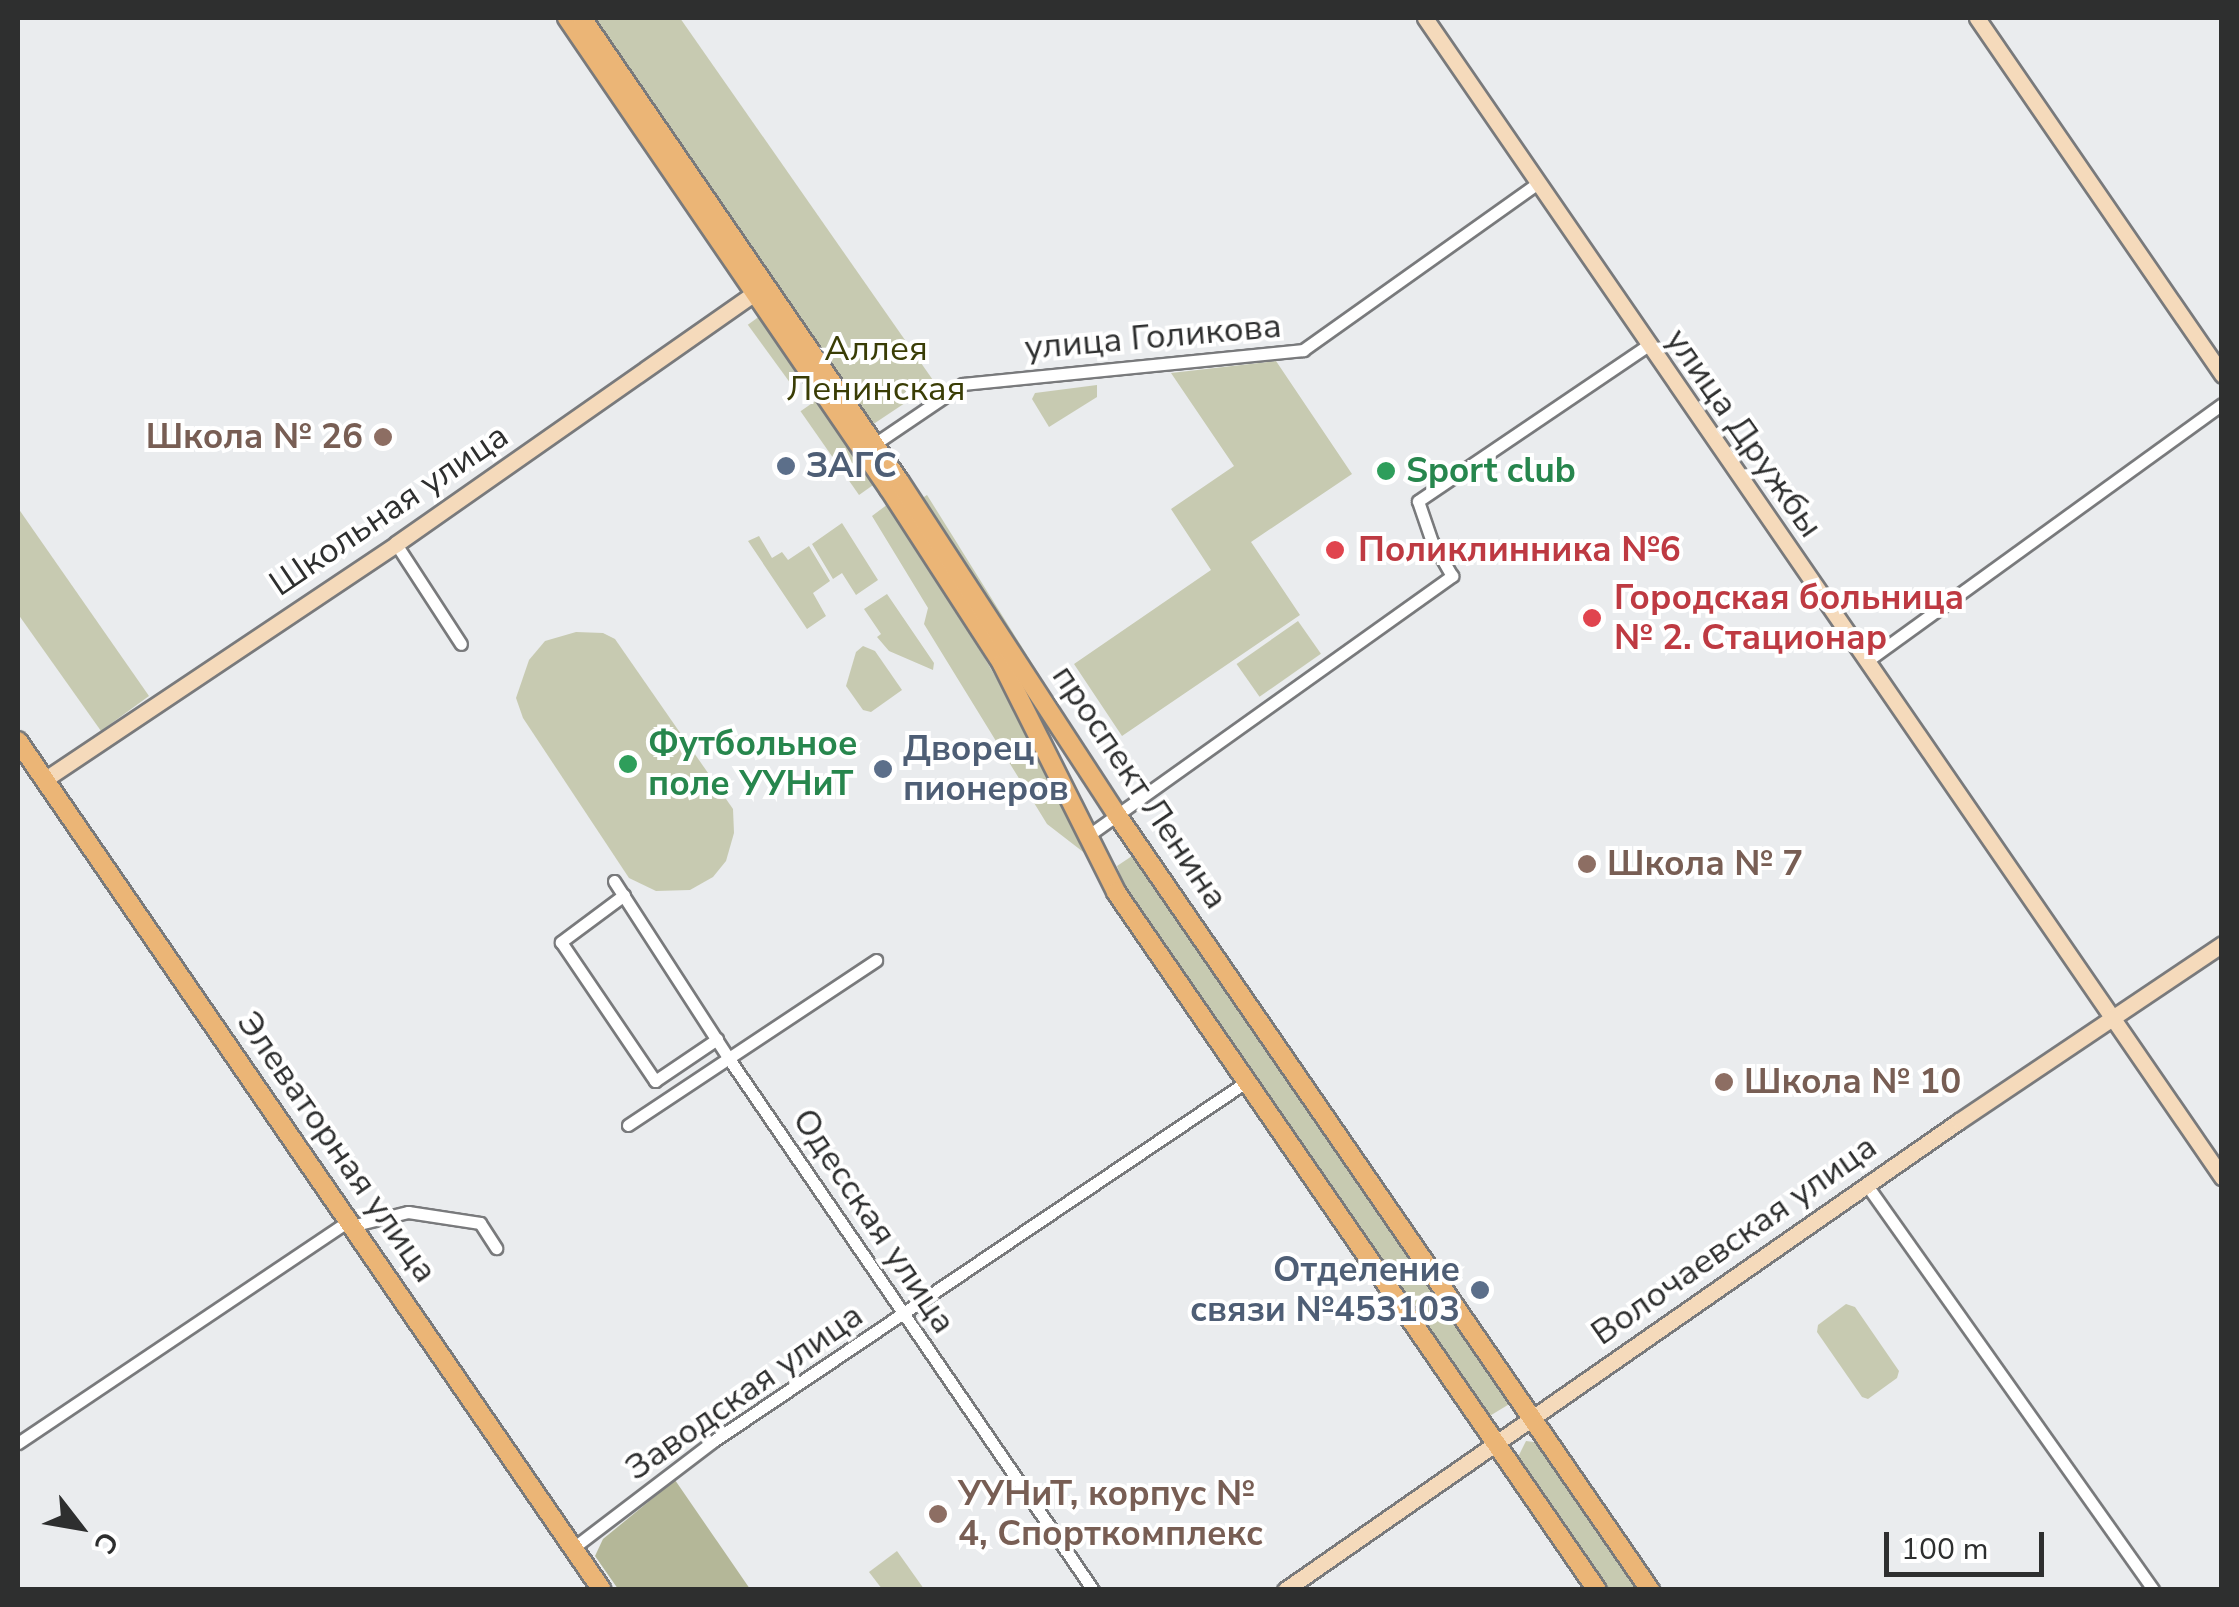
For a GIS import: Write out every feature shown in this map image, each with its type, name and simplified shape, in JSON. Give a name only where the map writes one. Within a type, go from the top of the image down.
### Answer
[{"type":"main road","name":"проспект Ленина","points":[[567,18],[868,448],[1116,816],[1650,1590]]},
{"type":"main road","name":"проспект Ленина","points":[[582,18],[759,290]]},
{"type":"main road","name":"проспект Ленина","points":[[868,448],[1002,664],[1106,876],[1597,1590]]},
{"type":"main road","name":"Элеваторная улица","points":[[18,742],[602,1590]]},
{"type":"street","name":"улица Дружбы","points":[[1425,18],[1647,346],[2222,1176]]},
{"type":"street","points":[[1977,18],[2222,375]]},
{"type":"street","name":"улица Голикова","points":[[868,448],[963,384],[1303,350],[1537,184]]},
{"type":"street","name":"Школьная улица","points":[[44,780],[396,544],[759,290]]},
{"type":"street","points":[[1086,836],[1452,576],[1432,542],[1418,501],[1647,346]]},
{"type":"street","points":[[1868,661],[2222,404]]},
{"type":"street","points":[[396,544],[461,644]]},
{"type":"street","name":"Одесская улица","points":[[614,881],[716,1039],[1093,1590]]},
{"type":"street","points":[[624,896],[561,942],[654,1081],[716,1039]]},
{"type":"street","name":"Волочаевская улица","points":[[1285,1590],[1866,1184],[2222,944]]},
{"type":"street","points":[[628,1124],[876,960]]},
{"type":"street","name":"Заводская улица","points":[[573,1548],[712,1442],[1246,1082]]},
{"type":"street","points":[[1866,1184],[2153,1590]]},
{"type":"street","points":[[18,1443],[349,1224],[408,1212],[480,1223],[496,1248]]},
{"type":"green space","name":"Аллея Ленинская","points":[[589,18],[680,18],[935,383],[866,429]]},
{"type":"green space","points":[[764,313],[807,373],[791,385],[748,325]]},
{"type":"green space","points":[[1276,361],[1352,474],[1251,542],[1300,615],[1122,736],[1074,664],[1211,570],[1171,509],[1234,466],[1171,373]]},
{"type":"green space","points":[[1097,385],[1097,397],[1049,427],[1032,399],[1035,393]]},
{"type":"green space","points":[[821,397],[880,481],[859,495],[801,411]]},
{"type":"green space","points":[[927,495],[1084,746],[1079,749],[922,498]]},
{"type":"green space","points":[[892,501],[1044,759],[1091,858],[1047,824],[924,624],[928,608],[872,516]]},
{"type":"green space","points":[[18,508],[149,696],[101,731],[18,614]]},
{"type":"green space","points":[[842,523],[878,580],[856,595],[842,573],[833,579],[812,544]]},
{"type":"green space","points":[[759,536],[772,558],[782,552],[788,560],[809,546],[830,581],[813,593],[826,616],[807,629],[748,541]]},
{"type":"green space","points":[[887,594],[934,663],[933,670],[889,651],[877,637],[881,634],[864,609]]},
{"type":"green space","points":[[1298,621],[1321,654],[1260,697],[1237,664]]},
{"type":"green space","name":"Футбольное поле УУНиТ","points":[[576,632],[603,633],[615,639],[733,809],[734,833],[726,861],[713,877],[690,890],[656,891],[629,878],[523,718],[516,698],[529,660],[545,641]]},
{"type":"green space","points":[[863,646],[875,651],[902,690],[871,712],[863,710],[846,686],[856,652]]},
{"type":"green space","points":[[1132,856],[1145,864],[1516,1400],[1488,1417],[1124,885],[1117,866]]},
{"type":"green space","points":[[1846,1304],[1855,1307],[1899,1371],[1897,1378],[1868,1399],[1862,1397],[1817,1332],[1818,1325]]},
{"type":"green space","points":[[1526,1441],[1542,1443],[1641,1589],[1607,1589],[1517,1459]]},
{"type":"green space","points":[[675,1480],[750,1589],[618,1589],[595,1556],[603,1539]]},
{"type":"green space","points":[[897,1551],[924,1589],[882,1589],[869,1572]]},
{"type":"place","name":"Школа № 26","points":[[383,437]]},
{"type":"place","name":"ЗАГС","points":[[786,466]]},
{"type":"place","name":"Sport club","points":[[1386,471]]},
{"type":"place","name":"Поликлинника №6","points":[[1335,550]]},
{"type":"place","name":"Городская больница № 2. Стационар","points":[[1592,618]]},
{"type":"place","name":"Футбольное поле УУНиТ","points":[[628,764]]},
{"type":"place","name":"Дворец пионеров","points":[[883,769]]},
{"type":"place","name":"Школа № 7","points":[[1587,864]]},
{"type":"place","name":"Школа № 10","points":[[1724,1082]]},
{"type":"place","name":"Отделение связи №453103","points":[[1480,1290]]},
{"type":"place","name":"УУНиТ, корпус № 4, Спорткомплекс","points":[[938,1514]]}]
